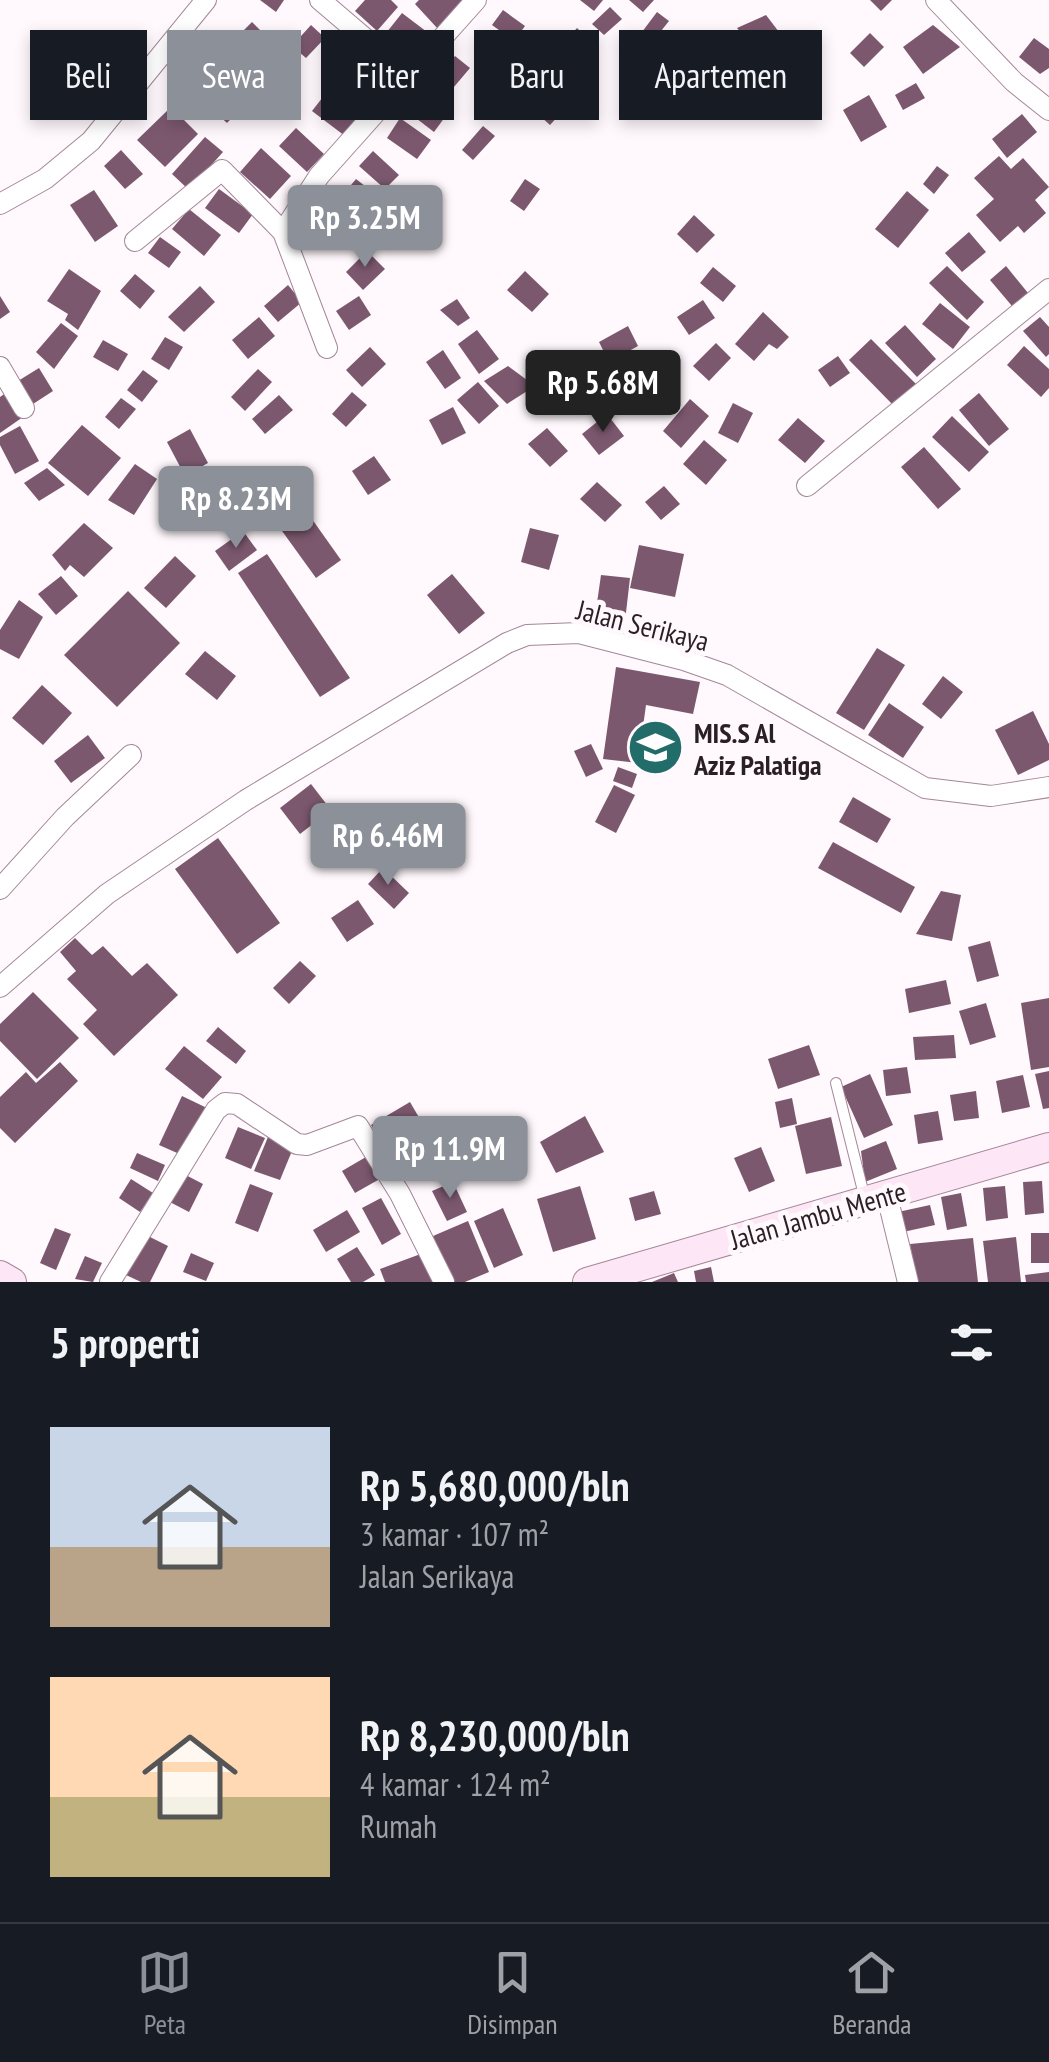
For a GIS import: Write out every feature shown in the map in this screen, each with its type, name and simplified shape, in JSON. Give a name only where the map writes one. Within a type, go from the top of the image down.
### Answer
[{"type":"main road","name":"Jalan Jambu Mente","points":[[587,1282],[1049,1147]]},
{"type":"main road","points":[[0,1275],[12,1282]]},
{"type":"street","points":[[0,204],[45,179],[92,141],[206,0]]},
{"type":"street","points":[[320,0],[355,30]]},
{"type":"street","points":[[449,30],[476,0]]},
{"type":"street","points":[[936,0],[1014,82],[1049,110]]},
{"type":"street","points":[[283,232],[319,176],[368,120]]},
{"type":"street","points":[[135,241],[220,170],[283,232],[327,348]]},
{"type":"street","points":[[807,486],[1049,290]]},
{"type":"street","points":[[0,367],[24,408]]},
{"type":"street","name":"Jalan Serikaya","points":[[0,987],[108,894],[246,800],[507,643],[527,635],[580,633],[727,674],[925,788],[991,796],[1049,787]]},
{"type":"street","points":[[0,889],[65,817],[131,755]]},
{"type":"street","points":[[110,1282],[216,1110],[226,1103],[237,1104],[297,1144],[307,1145],[358,1126],[400,1194],[444,1282]]},
{"type":"street","points":[[876,1198],[908,1282]]},
{"type":"lane","points":[[836,1083],[876,1198]]},
{"type":"building","points":[[260,0],[284,0],[276,12]]},
{"type":"building","points":[[365,0],[391,0],[398,7],[378,30],[355,11]]},
{"type":"building","points":[[419,0],[469,0],[438,29],[415,4]]},
{"type":"building","points":[[580,0],[603,0],[594,11]]},
{"type":"building","points":[[629,0],[654,0],[643,12]]},
{"type":"building","points":[[870,0],[892,0],[881,11]]},
{"type":"building","points":[[610,7],[622,19],[604,35],[592,24]]},
{"type":"building","points":[[503,10],[525,26],[522,30],[499,30],[492,25]]},
{"type":"building","points":[[657,12],[669,21],[662,30],[644,30]]},
{"type":"building","points":[[402,13],[424,30],[389,30]]},
{"type":"building","points":[[766,15],[777,30],[739,30]]},
{"type":"building","points":[[252,22],[260,30],[244,30]]},
{"type":"building","points":[[311,25],[321,34],[321,42],[306,58],[301,54],[301,36]]},
{"type":"building","points":[[933,25],[960,47],[923,74],[903,47]]},
{"type":"building","points":[[870,33],[884,47],[864,67],[850,53]]},
{"type":"building","points":[[1034,38],[1049,49],[1049,68],[1040,74],[1019,57]]},
{"type":"building","points":[[454,57],[470,68],[454,87]]},
{"type":"building","points":[[916,83],[925,98],[903,110],[895,95]]},
{"type":"building","points":[[869,95],[887,127],[861,142],[843,110]]},
{"type":"building","points":[[321,99],[321,118],[312,111]]},
{"type":"building","points":[[167,111],[167,120],[184,120],[198,134],[165,167],[137,140]]},
{"type":"building","points":[[1022,114],[1037,132],[1007,158],[992,139]]},
{"type":"building","points":[[324,120],[357,120],[345,136]]},
{"type":"building","points":[[399,120],[403,120],[431,140],[417,159],[387,138]]},
{"type":"building","points":[[418,120],[443,120],[434,132]]},
{"type":"building","points":[[483,126],[495,136],[473,160],[462,150]]},
{"type":"building","points":[[296,128],[324,154],[307,172],[279,146]]},
{"type":"building","points":[[205,137],[223,152],[189,190],[172,174]]},
{"type":"building","points":[[261,148],[291,176],[270,199],[240,172]]},
{"type":"building","points":[[121,150],[143,174],[125,189],[104,166]]},
{"type":"building","points":[[373,151],[399,175],[385,189],[359,166]]},
{"type":"building","points":[[999,156],[1011,169],[1023,158],[1049,187],[1035,200],[1046,213],[1024,233],[1018,226],[1000,242],[976,215],[994,199],[974,178]]},
{"type":"building","points":[[937,166],[949,175],[934,194],[923,184]]},
{"type":"building","points":[[356,179],[379,197],[364,216],[342,196]]},
{"type":"building","points":[[525,179],[540,189],[524,211],[510,201]]},
{"type":"building","points":[[219,189],[253,214],[239,233],[205,208]]},
{"type":"building","points":[[94,190],[118,226],[95,242],[70,205]]},
{"type":"building","points":[[907,191],[929,210],[898,248],[875,229]]},
{"type":"building","points":[[335,206],[357,225],[341,244],[319,225]]},
{"type":"building","points":[[189,209],[221,235],[204,256],[172,229]]},
{"type":"building","points":[[694,215],[715,235],[697,253],[677,234]]},
{"type":"building","points":[[969,232],[986,252],[962,272],[945,253]]},
{"type":"building","points":[[160,237],[181,252],[169,268],[148,253]]},
{"type":"building","points":[[367,251],[385,269],[363,290],[346,272]]},
{"type":"building","points":[[947,266],[984,302],[967,320],[929,283]]},
{"type":"building","points":[[1006,266],[1028,293],[1012,306],[990,280]]},
{"type":"building","points":[[713,267],[736,286],[723,302],[700,283]]},
{"type":"building","points":[[69,269],[101,291],[78,330],[65,320],[68,314],[47,301]]},
{"type":"building","points":[[525,271],[549,294],[532,312],[507,290]]},
{"type":"building","points":[[135,274],[155,291],[140,309],[120,291]]},
{"type":"building","points":[[288,285],[302,302],[278,322],[264,306]]},
{"type":"building","points":[[200,286],[215,302],[184,332],[168,317]]},
{"type":"building","points":[[0,296],[10,312],[0,319]]},
{"type":"building","points":[[359,296],[371,315],[349,330],[336,311]]},
{"type":"building","points":[[457,299],[470,318],[458,326],[440,310]]},
{"type":"building","points":[[703,300],[715,318],[689,335],[677,317]]},
{"type":"building","points":[[940,303],[970,327],[953,349],[922,324]]},
{"type":"building","points":[[763,312],[789,337],[777,349],[769,344],[754,361],[735,344]]},
{"type":"building","points":[[259,317],[275,336],[248,359],[232,340]]},
{"type":"building","points":[[1040,317],[1049,327],[1046,357],[1023,331]]},
{"type":"building","points":[[61,323],[78,336],[54,369],[36,352]]},
{"type":"building","points":[[905,325],[936,359],[917,377],[885,343]]},
{"type":"building","points":[[628,326],[638,346],[609,362],[599,342]]},
{"type":"building","points":[[477,330],[499,359],[479,374],[458,344]]},
{"type":"building","points":[[165,337],[183,347],[169,370],[151,359]]},
{"type":"building","points":[[871,339],[916,384],[894,406],[849,360]]},
{"type":"building","points":[[103,340],[128,354],[118,371],[93,357]]},
{"type":"building","points":[[716,343],[731,358],[709,381],[693,366]]},
{"type":"building","points":[[1024,346],[1049,369],[1049,388],[1041,397],[1007,365]]},
{"type":"building","points":[[370,347],[386,364],[362,387],[346,370]]},
{"type":"building","points":[[443,350],[461,378],[445,389],[426,362]]},
{"type":"building","points":[[838,356],[850,373],[830,387],[818,370]]},
{"type":"building","points":[[567,359],[575,397],[539,404],[531,366]]},
{"type":"building","points":[[666,364],[680,378],[659,399],[645,385]]},
{"type":"building","points":[[508,366],[535,386],[507,404],[484,381]]},
{"type":"building","points":[[39,368],[53,391],[33,404],[18,381]]},
{"type":"building","points":[[258,369],[272,382],[245,411],[231,397]]},
{"type":"building","points":[[143,370],[158,381],[142,402],[127,390]]},
{"type":"building","points":[[478,382],[499,406],[479,424],[457,400]]},
{"type":"building","points":[[7,392],[23,417],[0,433],[0,397]]},
{"type":"building","points":[[352,392],[367,405],[346,427],[332,414]]},
{"type":"building","points":[[979,393],[1009,429],[989,446],[959,410]]},
{"type":"building","points":[[279,395],[293,410],[265,434],[252,419]]},
{"type":"building","points":[[121,398],[136,409],[119,429],[105,417]]},
{"type":"building","points":[[690,399],[709,416],[681,448],[663,431]]},
{"type":"building","points":[[733,403],[753,413],[738,443],[718,433]]},
{"type":"building","points":[[453,407],[466,433],[442,445],[429,420]]},
{"type":"building","points":[[607,414],[624,436],[599,455],[582,434]]},
{"type":"building","points":[[952,416],[989,452],[969,472],[932,437]]},
{"type":"building","points":[[798,418],[825,441],[805,463],[778,440]]},
{"type":"building","points":[[82,425],[121,458],[88,496],[48,463]]},
{"type":"building","points":[[20,426],[39,461],[15,474],[0,445],[0,437]]},
{"type":"building","points":[[547,428],[568,451],[550,467],[528,444]]},
{"type":"building","points":[[190,429],[208,463],[185,476],[167,442]]},
{"type":"building","points":[[704,440],[727,460],[706,485],[683,464]]},
{"type":"building","points":[[924,447],[961,489],[938,509],[901,467]]},
{"type":"building","points":[[374,456],[391,480],[368,495],[352,471]]},
{"type":"building","points":[[135,464],[157,479],[134,515],[108,500]]},
{"type":"building","points":[[47,468],[65,485],[39,501],[24,483]]},
{"type":"building","points":[[597,482],[622,505],[605,522],[580,499]]},
{"type":"building","points":[[664,486],[680,504],[661,520],[645,502]]},
{"type":"building","points":[[302,505],[341,560],[316,578],[277,524]]},
{"type":"building","points":[[84,523],[113,548],[84,577],[70,565],[65,571],[52,555]]},
{"type":"building","points":[[530,528],[559,535],[549,570],[521,562]]},
{"type":"building","points":[[243,531],[257,550],[229,571],[215,551]]},
{"type":"building","points":[[639,545],[684,554],[675,597],[630,588]]},
{"type":"building","points":[[267,554],[350,678],[320,697],[238,573]]},
{"type":"building","points":[[175,556],[196,576],[166,608],[144,588]]},
{"type":"building","points":[[452,574],[485,613],[459,634],[427,595]]},
{"type":"building","points":[[601,575],[630,578],[625,621],[595,617]]},
{"type":"building","points":[[61,576],[78,596],[56,615],[38,594]]},
{"type":"building","points":[[128,591],[180,643],[117,707],[64,655]]},
{"type":"building","points":[[19,600],[43,617],[19,659],[0,649],[0,630]]},
{"type":"building","points":[[877,648],[905,665],[864,730],[836,713]]},
{"type":"building","points":[[205,651],[236,676],[217,700],[185,674]]},
{"type":"building","points":[[616,667],[700,682],[693,714],[646,705],[638,763],[603,759]]},
{"type":"building","points":[[943,676],[963,692],[941,719],[922,704]]},
{"type":"building","points":[[42,685],[72,713],[43,745],[12,718]]},
{"type":"building","points":[[889,703],[924,727],[903,758],[868,735]]},
{"type":"building","points":[[1033,711],[1049,744],[1049,760],[1018,775],[995,730]]},
{"type":"building","points":[[88,735],[105,758],[71,783],[54,761]]},
{"type":"building","points":[[591,744],[603,769],[586,777],[574,751]]},
{"type":"building","points":[[618,767],[637,774],[632,788],[613,781]]},
{"type":"building","points":[[311,784],[331,810],[300,834],[280,808]]},
{"type":"building","points":[[614,785],[635,795],[616,833],[595,822]]},
{"type":"building","points":[[853,797],[891,819],[877,843],[839,822]]},
{"type":"building","points":[[218,838],[280,923],[237,954],[175,869]]},
{"type":"building","points":[[833,842],[915,887],[901,913],[818,868]]},
{"type":"building","points":[[383,868],[409,893],[394,909],[368,884]]},
{"type":"building","points":[[941,891],[961,895],[952,941],[916,934]]},
{"type":"building","points":[[358,900],[374,924],[347,942],[331,918]]},
{"type":"building","points":[[75,938],[92,955],[103,946],[132,976],[147,963],[178,995],[114,1056],[83,1024],[97,1010],[67,979],[76,971],[60,952]]},
{"type":"building","points":[[990,941],[999,976],[977,982],[968,947]]},
{"type":"building","points":[[300,961],[316,976],[289,1004],[273,988]]},
{"type":"building","points":[[946,980],[951,1004],[909,1013],[905,989]]},
{"type":"building","points":[[33,992],[79,1038],[37,1079],[0,1041],[0,1024]]},
{"type":"building","points":[[1049,998],[1049,1067],[1031,1070],[1021,1003]]},
{"type":"building","points":[[986,1003],[996,1037],[970,1045],[959,1011]]},
{"type":"building","points":[[218,1027],[246,1051],[236,1064],[206,1041]]},
{"type":"building","points":[[954,1035],[956,1058],[915,1060],[913,1037]]},
{"type":"building","points":[[809,1045],[820,1075],[778,1089],[768,1059]]},
{"type":"building","points":[[184,1046],[222,1077],[203,1099],[165,1069]]},
{"type":"building","points":[[60,1062],[78,1081],[15,1143],[0,1128],[0,1097],[26,1072],[36,1083]]},
{"type":"building","points":[[907,1067],[911,1093],[886,1096],[883,1070]]},
{"type":"building","points":[[1049,1071],[1049,1108],[1043,1109],[1035,1074]]},
{"type":"building","points":[[870,1074],[893,1125],[864,1138],[841,1087]]},
{"type":"building","points":[[1023,1075],[1030,1107],[1002,1113],[996,1081]]},
{"type":"building","points":[[976,1091],[979,1118],[954,1121],[950,1095]]},
{"type":"building","points":[[182,1096],[207,1108],[184,1156],[159,1145]]},
{"type":"building","points":[[792,1098],[797,1124],[780,1128],[775,1102]]},
{"type":"building","points":[[410,1102],[428,1133],[390,1156],[371,1125]]},
{"type":"building","points":[[938,1111],[943,1140],[918,1144],[914,1115]]},
{"type":"building","points":[[585,1116],[604,1152],[556,1173],[540,1142]]},
{"type":"building","points":[[831,1117],[842,1166],[806,1174],[795,1126]]},
{"type":"building","points":[[238,1127],[265,1138],[251,1169],[225,1158]]},
{"type":"building","points":[[268,1137],[294,1146],[280,1180],[254,1171]]},
{"type":"building","points":[[886,1141],[897,1169],[865,1182],[861,1151]]},
{"type":"building","points":[[761,1147],[775,1181],[749,1192],[734,1158]]},
{"type":"building","points":[[137,1153],[165,1165],[158,1181],[130,1168]]},
{"type":"building","points":[[371,1154],[385,1176],[355,1193],[342,1171]]},
{"type":"building","points":[[180,1172],[203,1184],[189,1212],[166,1200]]},
{"type":"building","points":[[131,1179],[153,1193],[140,1212],[119,1198]]},
{"type":"building","points":[[1042,1181],[1044,1213],[1025,1215],[1023,1182]]},
{"type":"building","points":[[453,1182],[467,1212],[447,1221],[432,1191]]},
{"type":"building","points":[[250,1184],[273,1193],[258,1232],[235,1223]]},
{"type":"building","points":[[580,1186],[596,1239],[553,1252],[537,1199]]},
{"type":"building","points":[[1005,1186],[1008,1218],[986,1221],[983,1188]]},
{"type":"building","points":[[654,1191],[661,1214],[635,1221],[629,1198]]},
{"type":"building","points":[[961,1193],[967,1226],[947,1230],[941,1197]]},
{"type":"building","points":[[381,1198],[401,1234],[382,1245],[362,1208]]},
{"type":"building","points":[[930,1205],[935,1225],[903,1232],[898,1212]]},
{"type":"building","points":[[503,1208],[523,1255],[494,1268],[474,1221]]},
{"type":"building","points":[[347,1210],[360,1232],[326,1252],[313,1230]]},
{"type":"building","points":[[468,1221],[489,1272],[465,1282],[453,1282],[433,1236]]},
{"type":"building","points":[[55,1228],[71,1234],[56,1270],[40,1263]]},
{"type":"building","points":[[1031,1233],[1049,1233],[1049,1263],[1031,1263]]},
{"type":"building","points":[[146,1235],[168,1246],[150,1282],[141,1282],[126,1275]]},
{"type":"building","points":[[1016,1237],[1021,1282],[988,1282],[983,1241]]},
{"type":"building","points":[[973,1238],[978,1282],[917,1282],[910,1244]]},
{"type":"building","points":[[357,1247],[375,1275],[363,1282],[351,1282],[337,1259]]},
{"type":"building","points":[[426,1252],[438,1282],[385,1282],[380,1269]]},
{"type":"building","points":[[191,1253],[214,1263],[206,1281],[183,1272]]},
{"type":"building","points":[[85,1256],[102,1263],[93,1282],[75,1279]]},
{"type":"building","points":[[711,1267],[714,1282],[696,1282],[694,1271]]},
{"type":"building","points":[[1049,1272],[1049,1282],[1026,1282],[1025,1275]]},
{"type":"building","points":[[674,1273],[678,1282],[652,1282]]},
{"type":"place","name":"MIS.S Al Aziz Palatiga","points":[[655,748]]}]
